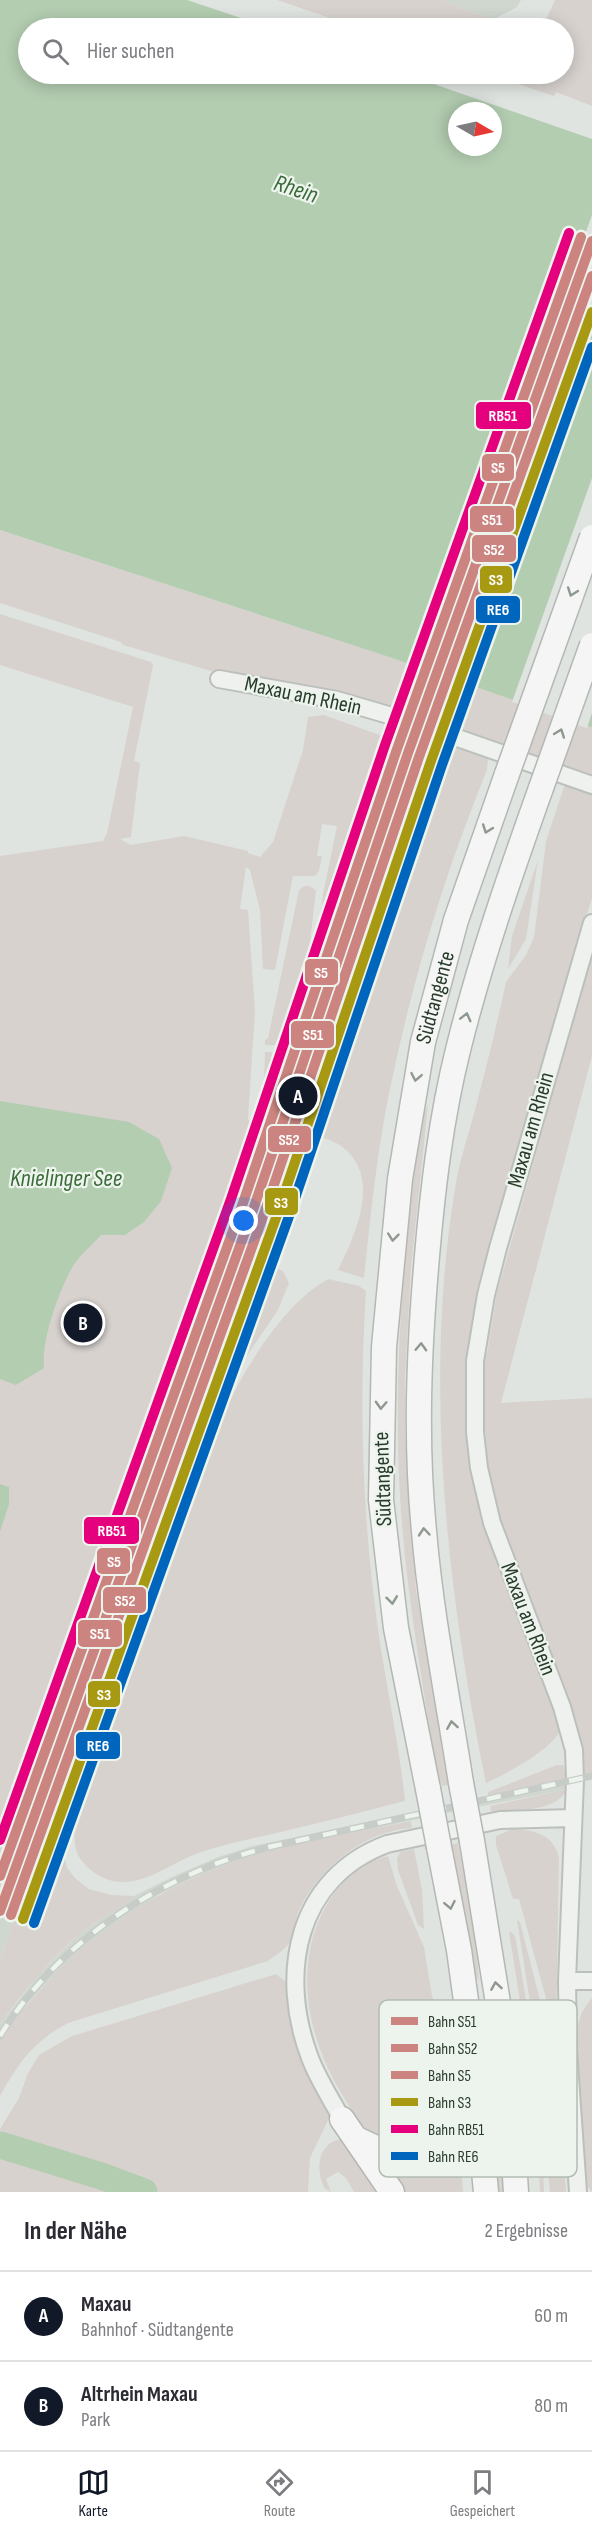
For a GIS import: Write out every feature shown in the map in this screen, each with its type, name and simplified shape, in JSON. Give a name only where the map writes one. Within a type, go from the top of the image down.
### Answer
[{"type":"highway","name":"Südtangente","points":[[466,2000],[459,1950],[396,1628],[381,1500],[380,1430],[384,1335],[405,1134],[423,1041],[456,920],[592,537]]},
{"type":"highway","name":"Südtangente","points":[[498,2000],[432,1603],[424,1531],[418,1405],[422,1320],[434,1177],[457,1053],[489,940],[592,645]]},
{"type":"highway","points":[[342,2119],[379,2175]]},
{"type":"highway","points":[[357,2139],[379,2149]]},
{"type":"highway","points":[[381,2177],[392,2192]]},
{"type":"highway","name":"Südtangente","points":[[485,2177],[486,2192]]},
{"type":"highway","name":"Südtangente","points":[[515,2177],[516,2192]]},
{"type":"street","name":"Maxau am Rhein","points":[[219,679],[337,700],[408,721],[592,786]]},
{"type":"street","name":"Maxau am Rhein","points":[[567,2000],[575,1763],[566,1718],[492,1523],[479,1468],[475,1432],[475,1362],[486,1295],[498,1248],[592,923]]},
{"type":"street","points":[[342,2119],[310,2059],[303,2036],[295,1988],[295,1964],[304,1928],[314,1904],[328,1884],[344,1867],[371,1850],[387,1844],[500,1820],[573,1818]]},
{"type":"street","points":[[567,1981],[592,1981]]},
{"type":"street","name":"Maxau am Rhein","points":[[577,2177],[578,2192]]},
{"type":"shaded area","points":[[277,0],[444,0],[490,18],[330,18]]},
{"type":"shaded area","points":[[444,0],[521,0],[517,7],[496,18],[481,16]]},
{"type":"shaded area","points":[[555,0],[592,0],[592,106],[556,92],[554,96],[518,84],[574,84],[574,18],[547,18]]},
{"type":"shaded area","points":[[0,530],[592,726],[592,778],[458,728],[331,690],[327,694],[221,674],[123,645],[121,642],[0,603]]},
{"type":"shaded area","points":[[0,614],[151,662],[153,665],[134,761],[140,763],[131,837],[120,839],[131,845],[184,836],[248,851],[260,857],[273,842],[303,750],[308,717],[324,715],[399,742],[314,983],[323,894],[337,826],[322,824],[317,856],[322,856],[319,871],[315,876],[293,876],[275,970],[263,969],[260,910],[250,870],[246,867],[240,909],[248,910],[255,1011],[248,1119],[253,1126],[269,1133],[181,1384],[109,1572],[79,1667],[0,1889],[0,856],[103,841],[107,833],[133,707],[0,665]]},
{"type":"shaded area","points":[[441,743],[488,759],[487,770],[433,920],[411,997],[379,1151],[364,1278],[338,1270],[352,1240],[362,1206],[361,1173],[354,1159],[341,1146],[306,1133],[349,1011],[342,1008]]},
{"type":"shaded area","points":[[399,750],[434,762],[342,1007],[349,1010],[306,1133],[255,1268],[252,1268],[94,1695],[0,1959],[0,1889],[79,1667],[109,1572],[181,1384],[255,1175],[287,1079],[298,1033],[291,1030],[304,994],[314,998]]},
{"type":"shaded area","points":[[565,784],[592,793],[592,898],[510,1175],[480,1294],[467,1421],[561,1726],[558,1734],[542,1751],[486,1783],[460,1637],[444,1487],[440,1411],[441,1336],[446,1262],[461,1159],[506,982],[526,955],[534,937],[546,841]]},
{"type":"shaded area","points":[[538,860],[526,939],[508,969],[512,936]]},
{"type":"shaded area","points":[[304,886],[316,890],[304,994],[291,1030],[298,1033],[293,1046],[265,1045],[299,890]]},
{"type":"shaded area","points":[[592,953],[592,1056],[501,1403],[592,1398],[592,1775],[583,1778],[495,1511],[485,1434],[483,1356],[487,1354],[497,1293]]},
{"type":"shaded area","points":[[265,1052],[285,1053],[290,1056],[284,1077],[287,1079],[273,1122],[264,1118],[263,1113]]},
{"type":"shaded area","points":[[428,1105],[411,1268],[405,1378],[405,1434],[416,1590],[448,1785],[442,1786],[435,1763],[411,1606],[401,1511],[398,1438],[400,1330],[410,1194],[419,1128]]},
{"type":"shaded area","points":[[267,1264],[283,1271],[289,1283],[278,1310],[235,1373],[207,1433],[93,1743],[65,1826],[63,1850],[67,1868],[76,1879],[89,1889],[111,1895],[134,1896],[87,1928],[70,1943],[38,1976],[0,2024],[0,1959],[94,1695],[252,1267],[264,1274]]},
{"type":"shaded area","points":[[328,1279],[359,1286],[366,1291],[362,1415],[368,1539],[377,1622],[405,1801],[214,1848],[134,1881],[107,1879],[94,1873],[84,1863],[75,1845],[75,1826],[79,1805],[93,1759],[142,1639],[228,1404],[246,1370],[283,1318],[312,1290]]},
{"type":"shaded area","points":[[557,1765],[563,1765],[569,1780],[488,1796],[488,1792]]},
{"type":"shaded area","points":[[569,1780],[568,1789],[272,1851],[195,1877],[158,1895],[51,1978],[27,2004],[0,2045],[0,2024],[40,1973],[63,1950],[82,1932],[134,1896],[172,1877],[218,1857],[253,1846]]},
{"type":"shaded area","points":[[568,1789],[553,1803],[534,1809],[491,1811],[490,1806]]},
{"type":"shaded area","points":[[411,1821],[412,1828],[378,1836],[346,1853],[332,1865],[320,1878],[300,1908],[289,1943],[268,1961],[68,2023],[46,2037],[28,2054],[0,2096],[0,2045],[13,2022],[64,1966],[108,1928],[183,1883],[237,1861],[301,1843]]},
{"type":"shaded area","points":[[512,1829],[535,1832],[553,1843],[559,1858],[557,2000],[546,2000],[519,1899],[513,1899],[496,1845],[496,1836]]},
{"type":"shaded area","points":[[458,1843],[476,1937],[479,1982],[473,1968],[451,1845]]},
{"type":"shaded area","points":[[414,1849],[422,1890],[424,1929],[418,1925],[398,1870],[397,1859],[400,1852]]},
{"type":"shaded area","points":[[388,1856],[397,1886],[424,1947],[434,2000],[379,2000],[379,2136],[363,2126],[331,2074],[313,2027],[307,1978],[309,1953],[326,1906],[344,1881],[360,1868]]},
{"type":"shaded area","points":[[517,1920],[520,1922],[540,2000],[530,2000]]},
{"type":"shaded area","points":[[509,1932],[515,1936],[526,2000],[520,2000]]},
{"type":"shaded area","points":[[276,1974],[286,1982],[290,2021],[302,2063],[330,2116],[310,2158],[308,2192],[0,2192],[0,2129],[19,2098],[28,2073],[39,2055],[72,2036]]},
{"type":"shaded area","points":[[592,1998],[592,2192],[585,2179],[577,2055],[577,2028],[585,2007]]},
{"type":"shaded area","points":[[341,2139],[383,2192],[354,2192],[346,2178],[338,2172],[326,2179],[331,2192],[325,2189],[320,2175],[320,2159],[327,2146]]},
{"type":"shaded area","points":[[392,2177],[462,2177],[463,2192],[401,2192]]},
{"type":"shaded area","points":[[496,2177],[505,2177],[506,2192],[497,2192]]},
{"type":"shaded area","points":[[539,2177],[543,2177],[544,2192],[540,2192]]},
{"type":"shaded area","points":[[549,2177],[565,2177],[566,2192],[550,2192]]},
{"type":"water","name":"Rhein","points":[[0,0],[187,0],[241,18],[18,18],[18,84],[434,84],[486,102],[448,102],[448,156],[502,156],[502,108],[592,139],[592,727],[389,657],[0,530]],"holes":[[[497,484],[528,497],[520,503],[494,493],[492,488]]]},
{"type":"water","name":"Knielinger See","points":[[0,1101],[129,1122],[159,1139],[172,1168],[161,1201],[144,1222],[125,1235],[101,1235],[76,1262],[62,1288],[52,1316],[45,1344],[44,1368],[16,1385],[0,1379]]},
{"type":"water","points":[[0,1484],[9,1487],[9,1504],[0,1532]]},
{"type":"pier","points":[[592,215],[592,322],[462,685],[427,673]]},
{"type":"pier","points":[[592,478],[592,713],[587,728],[512,702]]},
{"type":"waterway","points":[[0,2145],[101,2176],[144,2192]]},
{"type":"railway","points":[[0,2036],[51,1970],[82,1942],[116,1916],[190,1875],[229,1859],[269,1847],[592,1776]]},
{"type":"rail line","name":"RB51","points":[[0,1840],[231,1199],[385,745],[569,233]]},
{"type":"rail line","name":"S5","points":[[0,1876],[243,1203],[397,749],[581,237]]},
{"type":"rail line","name":"S51","points":[[0,1911],[254,1207],[408,753],[592,241]]},
{"type":"rail line","name":"S52","points":[[11,1915],[265,1211],[419,757],[592,276]]},
{"type":"rail line","name":"S3","points":[[23,1919],[277,1215],[431,761],[592,312]]},
{"type":"rail line","name":"RE6","points":[[34,1923],[288,1219],[442,765],[592,347]]},
{"type":"place","name":"Maxau","points":[[298,1096]]},
{"type":"place","name":"Altrhein Maxau","points":[[83,1323]]}]
